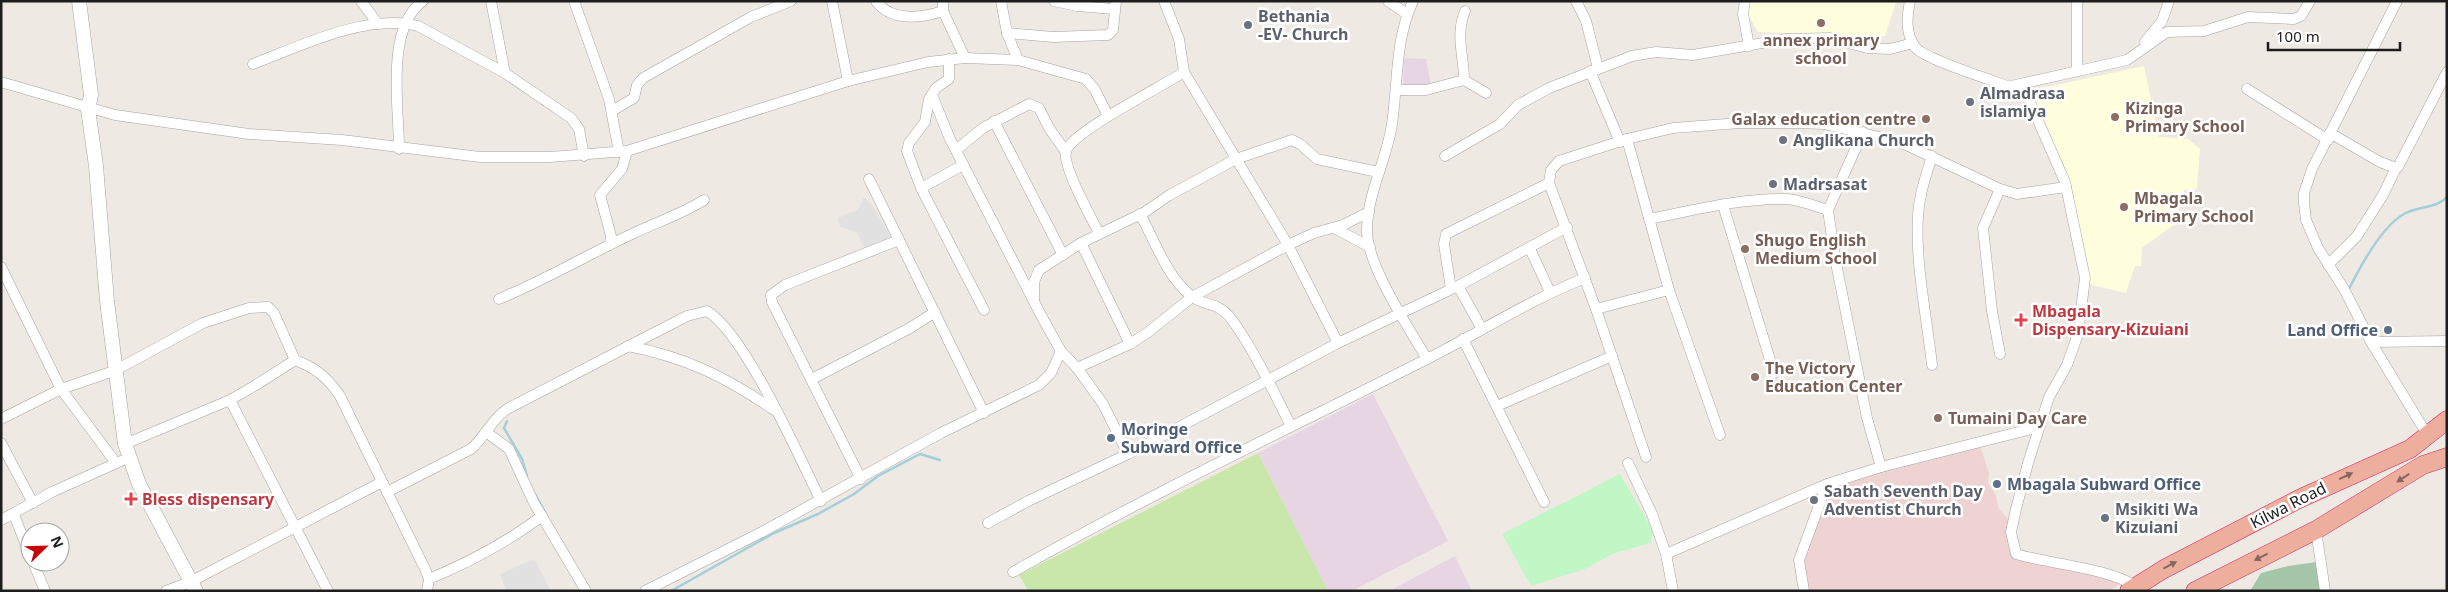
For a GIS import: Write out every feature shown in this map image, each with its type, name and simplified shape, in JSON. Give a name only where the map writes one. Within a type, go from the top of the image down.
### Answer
[{"type":"highway","name":"Kilwa Road","points":[[2132,589],[2164,568],[2299,499],[2410,449],[2447,420]]},
{"type":"highway","name":"Kilwa Road","points":[[2195,591],[2316,530],[2423,465],[2447,457]]},
{"type":"street","points":[[79,1],[90,88],[88,109],[123,455]]},
{"type":"street","points":[[361,1],[378,24]]},
{"type":"street","points":[[399,149],[398,48],[406,23],[414,8],[423,1]]},
{"type":"street","points":[[491,1],[505,73]]},
{"type":"street","points":[[574,1],[612,110],[623,152],[622,169],[600,195],[609,230],[610,245]]},
{"type":"street","points":[[612,110],[634,98],[637,85],[643,78],[751,17],[791,1]]},
{"type":"street","points":[[832,1],[848,81]]},
{"type":"street","points":[[876,1],[888,10],[911,18],[927,17],[943,6],[965,58]]},
{"type":"street","points":[[1001,1],[1007,33],[1018,60]]},
{"type":"street","points":[[1007,33],[1053,37],[1108,35],[1113,30],[1115,5],[1077,6],[1054,1]]},
{"type":"street","points":[[1164,1],[1179,39],[1184,72],[1288,245],[1338,343]]},
{"type":"street","points":[[1388,1],[1407,14]]},
{"type":"street","points":[[1413,1],[1407,14],[1398,46],[1392,127],[1378,172],[1366,230],[1370,247],[1388,291],[1427,359]]},
{"type":"street","points":[[1576,1],[1586,21],[1594,69],[1623,140],[1650,219],[1669,290],[1720,435]]},
{"type":"street","points":[[1745,1],[1743,14],[1749,46]]},
{"type":"street","points":[[1910,1],[1907,17],[1913,43],[1927,57],[2026,93],[2066,187],[2085,278],[2078,334],[2067,365],[2050,395],[2028,463],[2011,532],[2014,550],[2016,554],[2040,561],[2119,579],[2132,589]]},
{"type":"street","points":[[2077,1],[2077,71]]},
{"type":"street","points":[[2126,60],[2154,33],[2169,1]]},
{"type":"street","points":[[2011,86],[2126,60],[2167,32],[2204,31],[2248,17],[2294,19],[2302,16],[2310,1]]},
{"type":"street","points":[[2397,1],[2312,169],[2304,193],[2306,220],[2318,248],[2344,289],[2370,342],[2428,436]]},
{"type":"street","points":[[1464,80],[1458,38],[1460,24],[1465,11]]},
{"type":"street","points":[[252,64],[329,36],[378,24],[406,23],[430,31],[461,51],[505,73],[571,118],[579,129],[584,156]]},
{"type":"street","points":[[1445,156],[1500,124],[1518,105],[1526,100],[1594,69],[1632,56],[1656,52],[1693,55],[1786,38],[1830,38],[1867,48],[1890,49],[1913,43]]},
{"type":"street","points":[[1,82],[88,109],[195,128],[334,140],[480,157],[584,156],[623,152],[848,81],[928,62],[949,59],[1018,60],[1086,78],[1095,90],[1108,116]]},
{"type":"street","points":[[949,59],[949,79],[932,95],[926,106],[926,122],[909,143],[907,151],[921,188],[984,310]]},
{"type":"street","points":[[1066,152],[1072,143],[1108,116],[1184,72]]},
{"type":"street","points":[[2328,265],[2357,236],[2383,195],[2447,72]]},
{"type":"street","points":[[1396,90],[1426,90],[1464,80],[1486,93]]},
{"type":"street","points":[[2247,89],[2329,136],[2396,168]]},
{"type":"street","points":[[932,95],[963,165],[1061,351],[1077,368],[1103,404],[1128,454]]},
{"type":"street","points":[[956,150],[994,121],[1029,104],[1039,108],[1049,128],[1066,152],[1067,164],[1098,233]]},
{"type":"street","points":[[994,121],[1063,255]]},
{"type":"street","points":[[1646,457],[1567,227],[1549,183],[1551,170],[1559,161],[1623,140],[1674,128],[1740,123],[1824,124],[1900,142],[2000,189],[2017,194],[2066,187]]},
{"type":"street","points":[[1863,132],[1828,210],[1835,258],[1868,418],[1881,467]]},
{"type":"street","points":[[1034,301],[1034,282],[1040,270],[1080,243],[1140,214],[1196,180],[1236,159],[1292,140],[1300,144],[1317,159],[1378,172]]},
{"type":"street","points":[[1932,156],[1922,188],[1918,216],[1922,290],[1932,365]]},
{"type":"street","points":[[921,188],[963,165]]},
{"type":"street","points":[[870,179],[984,412]]},
{"type":"street","points":[[1482,329],[1455,287],[1444,244],[1446,234],[1549,183]]},
{"type":"street","points":[[2000,189],[1983,228],[1992,311],[2000,354]]},
{"type":"street","points":[[1650,219],[1723,205],[1788,199],[1828,210]]},
{"type":"street","points":[[499,299],[536,283],[610,245],[686,211],[704,200]]},
{"type":"street","points":[[1723,205],[1774,373]]},
{"type":"street","points":[[1077,368],[1130,344],[1147,333],[1192,297],[1288,245],[1314,233],[1334,228],[1369,212]]},
{"type":"street","points":[[1140,214],[1171,274],[1192,297],[1220,307],[1230,318],[1267,379],[1291,426]]},
{"type":"street","points":[[988,523],[1028,501],[1128,454],[1338,343],[1530,249],[1567,227]]},
{"type":"street","points":[[1334,228],[1370,247]]},
{"type":"street","points":[[861,478],[772,302],[771,295],[785,286],[899,240]]},
{"type":"street","points":[[1080,243],[1130,344]]},
{"type":"street","points":[[1530,249],[1550,292]]},
{"type":"street","points":[[1,267],[61,389],[123,455],[193,587]]},
{"type":"street","points":[[1013,572],[1072,538],[1427,359],[1550,292],[1585,278]]},
{"type":"street","points":[[1596,309],[1669,290]]},
{"type":"street","points":[[1,419],[61,389],[114,371],[202,323],[262,305],[268,307],[274,313],[295,360],[316,368],[328,380],[344,404],[429,579],[427,591]]},
{"type":"street","points":[[166,591],[193,587],[296,527],[471,449],[481,440],[495,417],[507,409],[686,316],[707,311],[720,321],[743,353],[821,501]]},
{"type":"street","points":[[812,379],[910,328],[935,312]]},
{"type":"street","points":[[1463,339],[1544,502]]},
{"type":"street","points":[[2370,342],[2447,341]]},
{"type":"street","points":[[628,346],[665,354],[701,367],[725,379],[775,411]]},
{"type":"street","points":[[645,591],[821,501],[941,433],[984,412],[1051,373],[1061,351]]},
{"type":"street","points":[[1497,406],[1612,356]]},
{"type":"street","points":[[1,520],[14,515],[52,492],[230,400],[295,360]]},
{"type":"street","points":[[230,400],[328,591]]},
{"type":"street","points":[[1666,554],[1827,484],[1881,467],[2039,427]]},
{"type":"street","points":[[486,432],[509,449],[542,516],[586,591]]},
{"type":"street","points":[[1,443],[33,503]]},
{"type":"street","points":[[1628,463],[1652,514],[1666,554],[1673,591]]},
{"type":"street","points":[[1804,591],[1799,560],[1827,484]]},
{"type":"street","points":[[14,515],[20,530]]},
{"type":"street","points":[[429,579],[488,552],[512,538],[542,516]]},
{"type":"street","points":[[2316,530],[2325,591]]},
{"type":"street","points":[[37,572],[45,591]]},
{"type":"shaded area","name":"annex primary school","points":[[1748,1],[1896,1],[1885,36],[1758,32],[1747,13]]},
{"type":"shaded area","points":[[1404,58],[1426,59],[1431,84],[1403,89]]},
{"type":"shaded area","points":[[2144,66],[2159,137],[2188,139],[2200,149],[2197,189],[2184,190],[2175,224],[2142,248],[2141,266],[2135,266],[2126,293],[2087,284],[2064,190],[2030,95],[2034,90]]},
{"type":"shaded area","points":[[864,197],[872,205],[890,236],[887,243],[866,251],[856,232],[840,227],[838,218],[858,209]]},
{"type":"shaded area","points":[[1373,394],[1448,541],[1352,591],[1328,591],[1258,453]]},
{"type":"shaded area","points":[[1980,445],[1989,473],[1988,483],[1995,494],[1999,509],[2012,523],[2014,557],[2129,579],[2108,591],[1808,591],[1800,565],[1828,498],[1842,486],[1866,475],[1923,462]]},
{"type":"shaded area","points":[[1455,556],[1472,591],[1389,591]]},
{"type":"shaded area","points":[[534,559],[551,591],[506,591],[500,574]]},
{"type":"shaded area","points":[[2316,562],[2320,591],[2250,591],[2261,573],[2288,566]]},
{"type":"green space","points":[[1258,453],[1328,591],[1028,591],[1019,575]]},
{"type":"green space","points":[[1620,474],[1653,531],[1650,543],[1612,554],[1585,569],[1531,586],[1502,534]]},
{"type":"waterway","points":[[2349,289],[2372,248],[2396,220],[2409,211],[2432,206],[2447,197]]},
{"type":"waterway","points":[[507,421],[504,428],[522,459],[527,476]]},
{"type":"waterway","points":[[671,591],[774,533],[818,514],[854,494],[878,476],[920,454],[940,460]]},
{"type":"waterway","points":[[535,494],[546,514]]},
{"type":"place","name":"annex primary school","points":[[1821,23]]},
{"type":"place","name":"Bethania -EV- Church","points":[[1248,25]]},
{"type":"place","name":"Almadrasa islamiya","points":[[1970,102]]},
{"type":"place","name":"Kizinga Primary School","points":[[2115,117]]},
{"type":"place","name":"Galax education centre","points":[[1926,119]]},
{"type":"place","name":"Anglikana Church","points":[[1783,140]]},
{"type":"place","name":"Madrsasat","points":[[1773,184]]},
{"type":"place","name":"Mbagala Primary School","points":[[2124,207]]},
{"type":"place","name":"Shugo English Medium School","points":[[1745,249]]},
{"type":"place","name":"Mbagala Dispensary-Kizuiani","points":[[2021,320]]},
{"type":"place","name":"Land Office","points":[[2388,330]]},
{"type":"place","name":"The Victory Education Center","points":[[1755,377]]},
{"type":"place","name":"Tumaini Day Care","points":[[1938,418]]},
{"type":"place","name":"Moringe Subward Office","points":[[1111,438]]},
{"type":"place","name":"Mbagala Subward Office","points":[[1997,484]]},
{"type":"place","name":"Bless dispensary","points":[[131,499]]},
{"type":"place","name":"Sabath Seventh Day Adventist Church","points":[[1814,500]]},
{"type":"place","name":"Msikiti Wa Kizuiani","points":[[2105,518]]}]
